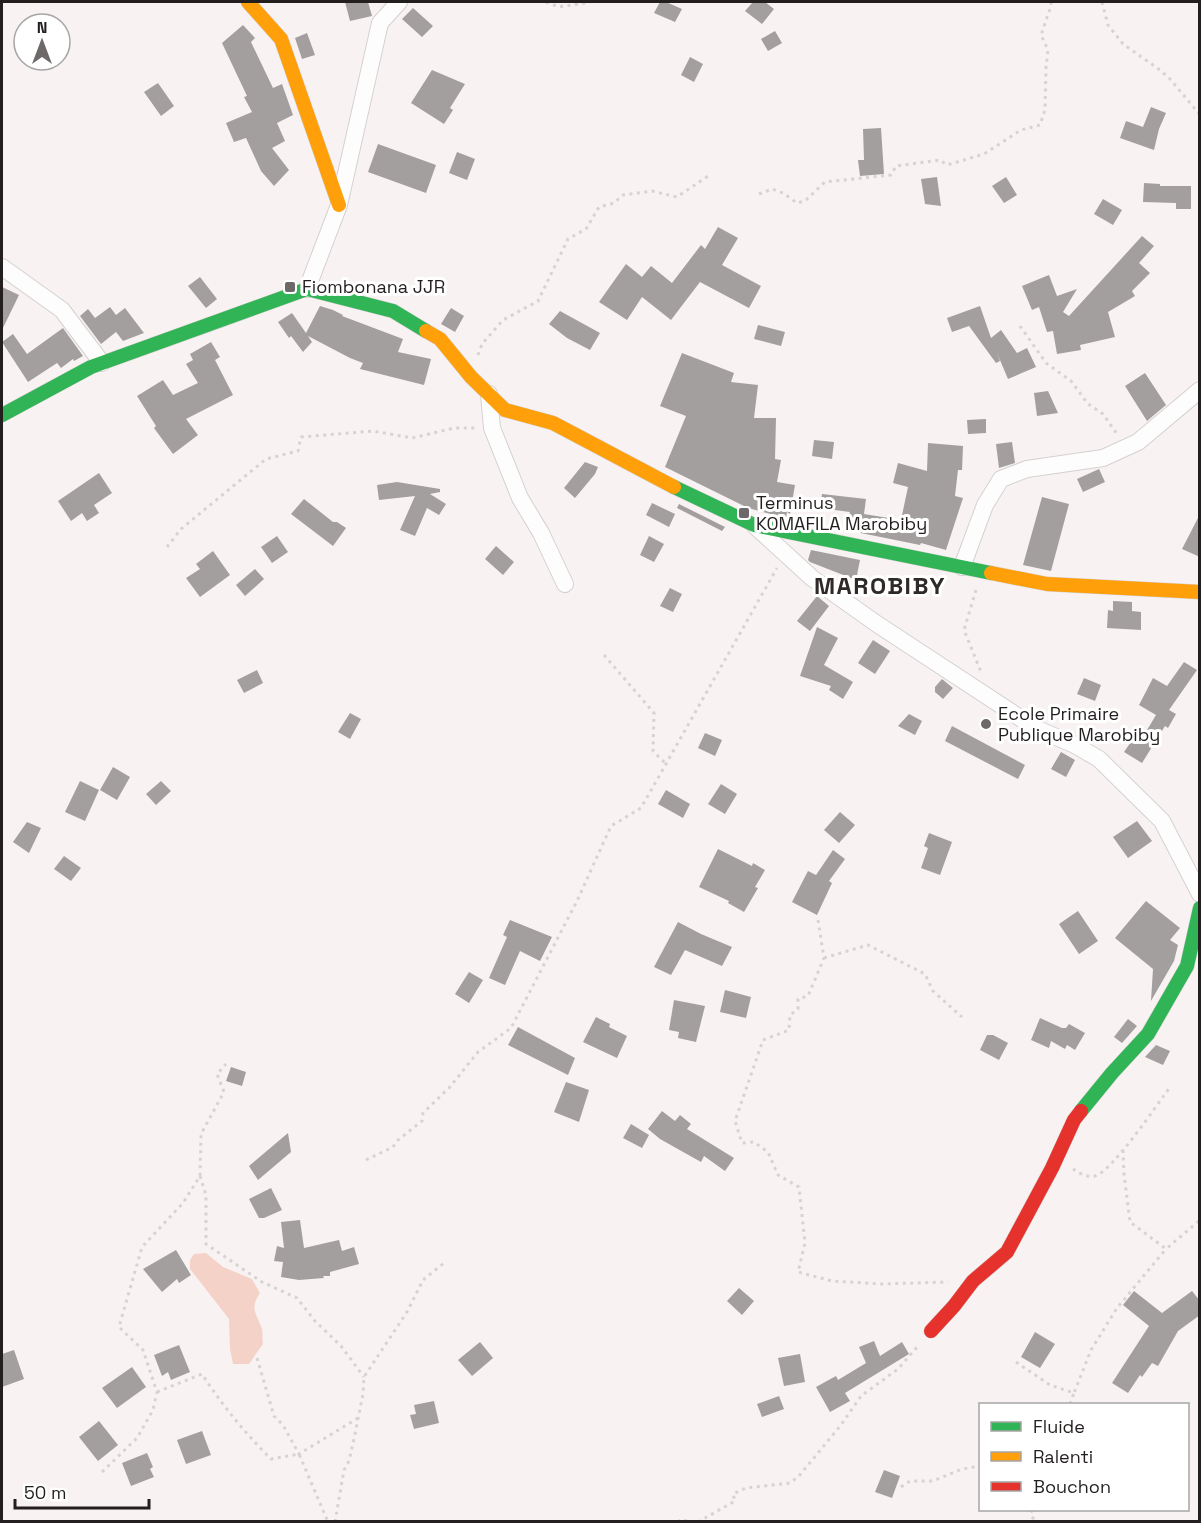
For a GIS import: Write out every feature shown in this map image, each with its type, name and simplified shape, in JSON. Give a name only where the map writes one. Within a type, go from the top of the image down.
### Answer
[{"type":"street","points":[[249,2],[281,39],[339,206]]},
{"type":"street","points":[[308,289],[339,206],[380,23],[399,2]]},
{"type":"street","points":[[2,267],[62,310],[102,363]]},
{"type":"street","points":[[2,416],[102,363],[308,289],[393,310],[440,339],[471,377],[505,410],[553,423],[707,504],[754,525],[1047,584],[1200,592]]},
{"type":"street","points":[[962,567],[985,506],[1001,479],[1027,469],[1103,458],[1119,451],[1138,442],[1200,390]]},
{"type":"street","points":[[489,394],[492,428],[520,498],[541,533],[565,584]]},
{"type":"street","points":[[754,525],[812,578],[877,624],[1037,729],[1099,759],[1162,820],[1200,894]]},
{"type":"street","points":[[931,1331],[973,1281],[1007,1252],[1074,1120],[1112,1073],[1148,1034],[1187,966],[1200,908]]},
{"type":"path","points":[[546,2],[559,7],[590,2]]},
{"type":"path","points":[[759,195],[772,189],[797,202],[805,201],[825,182],[891,175],[896,166],[939,160],[947,165],[984,154],[1021,130],[1040,125],[1045,110],[1048,50],[1041,34],[1051,2]]},
{"type":"path","points":[[1102,2],[1108,25],[1122,44],[1165,74],[1200,115]]},
{"type":"path","points":[[471,377],[482,344],[503,320],[538,301],[568,239],[586,229],[599,207],[614,202],[623,195],[652,191],[677,197],[711,174]]},
{"type":"path","points":[[1020,326],[1046,363],[1071,381],[1088,404],[1103,414],[1117,432],[1119,451]]},
{"type":"path","points":[[167,547],[181,529],[266,459],[298,451],[301,437],[373,431],[412,438],[454,428],[492,428]]},
{"type":"path","points":[[366,1160],[393,1147],[398,1140],[422,1121],[423,1113],[449,1088],[478,1052],[510,1028],[577,901],[611,826],[641,808],[786,554]]},
{"type":"path","points":[[982,571],[964,630],[978,662],[988,697]]},
{"type":"path","points":[[604,655],[654,713],[653,751],[666,764]]},
{"type":"path","points":[[818,920],[824,958],[808,996],[798,999],[798,1009],[790,1015],[789,1030],[763,1040],[735,1121],[742,1143],[754,1142],[768,1152],[778,1175],[800,1187],[805,1243],[798,1272],[832,1281],[882,1284],[973,1281]]},
{"type":"path","points":[[824,958],[868,945],[925,974],[933,991],[962,1017]]},
{"type":"path","points":[[226,1064],[217,1074],[224,1092],[201,1134],[200,1176],[206,1195],[206,1244],[262,1282],[297,1298],[315,1321],[341,1346],[364,1377]]},
{"type":"path","points":[[1056,1159],[1080,1174],[1094,1176],[1110,1167],[1170,1086]]},
{"type":"path","points":[[1123,1150],[1130,1222],[1166,1249]]},
{"type":"path","points":[[102,1472],[137,1438],[153,1410],[158,1392],[143,1350],[119,1327],[142,1247],[183,1203],[200,1176]]},
{"type":"path","points":[[1070,1403],[1091,1350],[1117,1308],[1166,1249],[1200,1220]]},
{"type":"path","points":[[336,1521],[344,1470],[349,1461],[363,1394],[364,1377],[402,1321],[423,1280],[444,1263]]},
{"type":"path","points":[[698,1521],[735,1501],[733,1494],[746,1488],[790,1482],[799,1476],[841,1425],[861,1396],[898,1370],[931,1331]]},
{"type":"path","points":[[257,1359],[274,1416],[284,1425],[299,1454],[328,1521]]},
{"type":"path","points":[[1016,1362],[1050,1385],[1074,1393]]},
{"type":"path","points":[[158,1392],[202,1374],[220,1401],[251,1439],[271,1459],[299,1454],[358,1418]]},
{"type":"path","points":[[901,1487],[910,1481],[933,1481],[962,1469],[979,1466]]},
{"type":"path","points":[[678,1521],[682,1519],[688,1521]]},
{"type":"shaded area","points":[[206,1253],[223,1267],[252,1279],[260,1293],[254,1307],[262,1329],[263,1344],[249,1364],[233,1364],[229,1319],[190,1269],[190,1260],[194,1254]]},
{"type":"building","points":[[345,2],[368,2],[372,16],[350,21]]},
{"type":"building","points":[[660,2],[666,2],[682,9],[675,22],[654,13]]},
{"type":"building","points":[[753,2],[765,2],[774,9],[762,24],[745,11]]},
{"type":"building","points":[[413,8],[433,26],[422,37],[402,19]]},
{"type":"building","points":[[243,25],[255,38],[251,42],[273,88],[282,84],[293,115],[277,123],[285,141],[272,148],[289,170],[274,186],[261,171],[246,138],[234,142],[226,123],[252,112],[222,43]]},
{"type":"building","points":[[775,31],[782,43],[768,51],[761,39]]},
{"type":"building","points":[[307,33],[315,55],[302,59],[295,38]]},
{"type":"building","points":[[690,57],[703,64],[694,82],[681,75]]},
{"type":"building","points":[[432,70],[465,84],[450,108],[453,110],[444,124],[411,103]]},
{"type":"building","points":[[158,83],[174,106],[161,116],[144,92]]},
{"type":"building","points":[[1151,107],[1166,113],[1154,150],[1120,138],[1126,121],[1143,127]]},
{"type":"building","points":[[881,128],[884,174],[860,176],[858,160],[864,160],[863,129]]},
{"type":"building","points":[[378,144],[436,165],[426,193],[368,172]]},
{"type":"building","points":[[457,152],[475,159],[467,180],[449,173]]},
{"type":"building","points":[[937,177],[941,206],[925,204],[921,179]]},
{"type":"building","points":[[1006,177],[1017,195],[1004,203],[992,186]]},
{"type":"building","points":[[1144,183],[1160,184],[1160,186],[1191,186],[1191,209],[1176,209],[1176,203],[1143,202]]},
{"type":"building","points":[[1103,199],[1122,210],[1113,225],[1094,214]]},
{"type":"building","points":[[718,227],[738,238],[722,265],[761,286],[749,308],[700,282],[671,320],[642,297],[627,320],[599,302],[626,264],[642,277],[651,266],[672,283],[701,245],[705,249]]},
{"type":"building","points":[[1142,236],[1154,246],[1139,263],[1150,273],[1132,291],[1135,296],[1108,312],[1115,337],[1080,345],[1081,350],[1057,354],[1053,331],[1047,332],[1039,307],[1032,310],[1022,286],[1049,275],[1057,296],[1077,289],[1063,312],[1069,316]]},
{"type":"building","points":[[200,277],[217,299],[206,308],[188,286]]},
{"type":"building","points":[[2,287],[19,295],[2,330]]},
{"type":"building","points":[[320,306],[403,339],[398,352],[431,359],[424,385],[360,369],[363,363],[308,336],[312,342],[303,352],[278,322],[292,313],[306,333]]},
{"type":"building","points":[[980,306],[991,338],[1001,330],[1017,353],[1027,348],[1036,367],[1008,379],[997,353],[1000,361],[996,363],[969,326],[952,332],[947,318]]},
{"type":"building","points":[[110,307],[116,315],[125,308],[144,333],[123,341],[116,332],[101,344],[80,316],[88,309],[95,318]]},
{"type":"building","points":[[451,308],[464,316],[455,332],[441,324]]},
{"type":"building","points":[[560,311],[600,333],[590,350],[567,338],[549,324]]},
{"type":"building","points":[[758,325],[785,332],[781,346],[754,339]]},
{"type":"building","points":[[63,328],[83,356],[74,361],[73,359],[61,368],[57,363],[28,382],[2,342],[13,334],[27,354]]},
{"type":"building","points":[[211,342],[220,357],[215,360],[233,395],[186,419],[198,435],[173,454],[154,428],[156,426],[137,396],[163,380],[173,395],[198,383],[186,364],[193,360],[190,354]]},
{"type":"building","points":[[682,353],[734,373],[731,382],[758,385],[754,418],[776,418],[775,459],[781,460],[777,482],[795,485],[790,514],[787,512],[786,518],[748,508],[665,467],[686,416],[660,406]]},
{"type":"building","points":[[1145,373],[1166,405],[1147,421],[1125,386]]},
{"type":"building","points":[[1048,391],[1058,413],[1037,416],[1034,393]]},
{"type":"building","points":[[986,419],[986,433],[968,434],[967,420]]},
{"type":"building","points":[[814,440],[834,442],[832,459],[812,456]]},
{"type":"building","points":[[1012,442],[1015,463],[999,468],[996,444]]},
{"type":"building","points":[[928,443],[963,446],[962,470],[958,470],[955,496],[963,498],[946,550],[921,543],[920,545],[846,530],[850,512],[820,508],[822,494],[866,499],[864,514],[901,520],[908,487],[893,483],[898,463],[927,471]]},
{"type":"building","points":[[585,462],[598,467],[575,498],[564,488]]},
{"type":"building","points":[[1099,469],[1105,482],[1083,492],[1077,479]]},
{"type":"building","points":[[99,473],[112,493],[94,505],[99,513],[87,521],[82,513],[71,521],[58,501]]},
{"type":"building","points":[[397,482],[440,489],[440,492],[430,494],[446,504],[439,515],[427,508],[415,536],[400,530],[415,496],[379,500],[377,485]]},
{"type":"building","points":[[1042,497],[1069,504],[1051,571],[1023,565]]},
{"type":"building","points":[[304,499],[333,522],[346,528],[333,546],[291,514]]},
{"type":"building","points":[[652,503],[675,514],[669,527],[646,515]]},
{"type":"building","points":[[679,504],[725,527],[722,531],[677,508]]},
{"type":"building","points":[[1200,514],[1200,557],[1182,549]]},
{"type":"building","points":[[277,536],[288,552],[272,563],[261,547]]},
{"type":"building","points":[[649,536],[664,544],[654,562],[640,555]]},
{"type":"building","points":[[496,546],[514,562],[503,575],[485,559]]},
{"type":"building","points":[[811,550],[860,560],[856,580],[810,562],[808,560]]},
{"type":"building","points":[[213,551],[230,575],[200,597],[186,578],[200,569],[196,564]]},
{"type":"building","points":[[255,569],[264,579],[245,596],[236,585]]},
{"type":"building","points":[[670,588],[682,594],[673,612],[660,606]]},
{"type":"building","points":[[817,596],[829,606],[810,631],[797,621]]},
{"type":"building","points":[[1113,601],[1132,602],[1132,611],[1141,612],[1141,630],[1107,628],[1108,610],[1113,611]]},
{"type":"building","points":[[817,627],[838,638],[824,665],[853,682],[843,699],[829,690],[831,686],[800,676]]},
{"type":"building","points":[[873,640],[890,651],[875,674],[858,663]]},
{"type":"building","points":[[1184,662],[1197,670],[1169,710],[1176,714],[1168,728],[1165,726],[1142,763],[1124,752],[1135,736],[1141,740],[1156,715],[1139,705],[1153,678],[1167,686]]},
{"type":"building","points":[[257,670],[263,683],[244,693],[237,680]]},
{"type":"building","points":[[1084,678],[1101,685],[1095,701],[1077,694]]},
{"type":"building","points":[[942,679],[953,688],[943,699],[935,692],[935,687]]},
{"type":"building","points":[[350,713],[361,719],[350,739],[338,732]]},
{"type":"building","points":[[909,714],[922,721],[915,735],[898,726]]},
{"type":"building","points":[[952,726],[1025,765],[1018,779],[945,741]]},
{"type":"building","points":[[705,733],[722,740],[715,756],[698,748]]},
{"type":"building","points":[[1061,752],[1075,760],[1066,777],[1051,769]]},
{"type":"building","points":[[113,767],[130,777],[117,800],[100,790]]},
{"type":"building","points":[[80,781],[99,790],[85,821],[65,812]]},
{"type":"building","points":[[161,781],[171,791],[156,805],[146,794]]},
{"type":"building","points":[[721,784],[737,794],[725,814],[708,804]]},
{"type":"building","points":[[666,790],[690,804],[683,818],[658,804]]},
{"type":"building","points":[[840,812],[855,825],[839,843],[824,830]]},
{"type":"building","points":[[1137,821],[1152,841],[1128,858],[1113,837]]},
{"type":"building","points":[[27,822],[41,828],[29,853],[13,842]]},
{"type":"building","points":[[929,833],[952,842],[940,875],[921,868],[928,848],[924,846]]},
{"type":"building","points":[[718,849],[765,870],[744,912],[728,903],[729,901],[699,887]]},
{"type":"building","points":[[833,850],[845,859],[829,881],[832,883],[817,915],[792,902],[808,871],[816,875]]},
{"type":"building","points":[[64,856],[81,868],[71,881],[54,869]]},
{"type":"building","points":[[1146,901],[1180,928],[1170,940],[1178,945],[1174,961],[1151,1001],[1153,969],[1115,938]]},
{"type":"building","points":[[1078,911],[1098,941],[1079,954],[1059,924]]},
{"type":"building","points":[[510,920],[552,937],[540,961],[520,951],[505,985],[489,978],[507,937],[503,935]]},
{"type":"building","points":[[678,922],[732,947],[722,966],[685,950],[671,975],[654,967]]},
{"type":"building","points":[[469,972],[483,980],[469,1003],[455,994]]},
{"type":"building","points":[[725,990],[751,997],[746,1018],[720,1012]]},
{"type":"building","points":[[674,1000],[705,1006],[696,1042],[678,1038],[679,1032],[669,1030]]},
{"type":"building","points":[[596,1017],[627,1036],[617,1058],[583,1042]]},
{"type":"building","points":[[1040,1018],[1062,1028],[1066,1028],[1069,1024],[1085,1033],[1075,1050],[1067,1045],[1065,1049],[1051,1041],[1049,1048],[1031,1040]]},
{"type":"building","points":[[1128,1019],[1137,1026],[1122,1043],[1114,1037]]},
{"type":"building","points":[[518,1027],[575,1058],[568,1075],[508,1045]]},
{"type":"building","points":[[987,1035],[993,1035],[1008,1043],[999,1060],[980,1050]]},
{"type":"building","points":[[1156,1045],[1170,1051],[1163,1065],[1145,1057]]},
{"type":"building","points":[[231,1067],[246,1072],[242,1086],[226,1081]]},
{"type":"building","points":[[566,1082],[589,1090],[579,1122],[554,1112]]},
{"type":"building","points":[[662,1111],[675,1121],[680,1115],[691,1124],[687,1129],[734,1158],[725,1171],[704,1156],[701,1162],[660,1139],[648,1129]]},
{"type":"building","points":[[631,1124],[649,1135],[642,1148],[623,1138]]},
{"type":"building","points":[[288,1133],[291,1152],[258,1180],[249,1166]]},
{"type":"building","points":[[271,1188],[282,1210],[259,1218],[249,1199]]},
{"type":"building","points":[[300,1220],[304,1248],[339,1240],[342,1251],[354,1247],[359,1264],[330,1272],[330,1276],[323,1276],[324,1278],[299,1280],[281,1277],[283,1262],[274,1261],[277,1246],[284,1248],[281,1222]]},
{"type":"building","points":[[176,1250],[191,1275],[179,1283],[177,1279],[162,1292],[143,1269]]},
{"type":"building","points":[[739,1288],[754,1301],[742,1315],[727,1301]]},
{"type":"building","points":[[1134,1291],[1162,1313],[1192,1291],[1200,1301],[1200,1315],[1178,1331],[1158,1366],[1152,1363],[1142,1377],[1140,1375],[1128,1393],[1112,1383],[1149,1326],[1123,1305]]},
{"type":"building","points":[[1035,1332],[1055,1344],[1040,1368],[1021,1357]]},
{"type":"building","points":[[874,1341],[880,1356],[902,1342],[909,1354],[845,1393],[850,1401],[830,1412],[816,1387],[836,1376],[838,1380],[866,1363],[859,1347]]},
{"type":"building","points":[[480,1342],[493,1358],[472,1376],[458,1360]]},
{"type":"building","points":[[179,1345],[190,1372],[171,1380],[168,1372],[162,1376],[154,1355]]},
{"type":"building","points":[[14,1350],[24,1379],[2,1387],[2,1354]]},
{"type":"building","points":[[800,1354],[805,1382],[784,1386],[778,1358]]},
{"type":"building","points":[[132,1367],[146,1387],[117,1408],[102,1388]]},
{"type":"building","points":[[779,1396],[784,1409],[762,1417],[757,1404]]},
{"type":"building","points":[[434,1401],[439,1423],[414,1429],[410,1415],[416,1414],[414,1405]]},
{"type":"building","points":[[99,1421],[118,1445],[98,1461],[79,1437]]},
{"type":"building","points":[[202,1431],[211,1455],[186,1464],[177,1440]]},
{"type":"building","points":[[147,1453],[153,1467],[150,1469],[154,1477],[131,1486],[122,1463]]},
{"type":"building","points":[[884,1470],[900,1476],[892,1498],[875,1492]]},
{"type":"traffic: fast","points":[[2,415],[91,367],[307,289],[393,311],[426,331]]},
{"type":"traffic: fast","points":[[674,487],[754,525],[991,573]]},
{"type":"traffic: fast","points":[[1081,1111],[1148,1034],[1187,966],[1200,908]]},
{"type":"traffic: slow","points":[[248,2],[281,39],[339,205]]},
{"type":"traffic: slow","points":[[426,331],[440,339],[471,377],[505,410],[553,423],[674,487]]},
{"type":"traffic: slow","points":[[991,573],[1047,584],[1200,592]]},
{"type":"traffic: jam","points":[[931,1331],[973,1281],[1007,1252],[1052,1168],[1074,1120],[1081,1111]]},
{"type":"place","name":"Fiombonana JJR","points":[[290,287]]},
{"type":"place","name":"Terminus KOMAFILA Marobiby","points":[[744,513]]},
{"type":"place","name":"Ecole Primaire Publique Marobiby","points":[[986,724]]},
{"type":"district","name":"MAROBIBY","points":[[880,586]]}]
